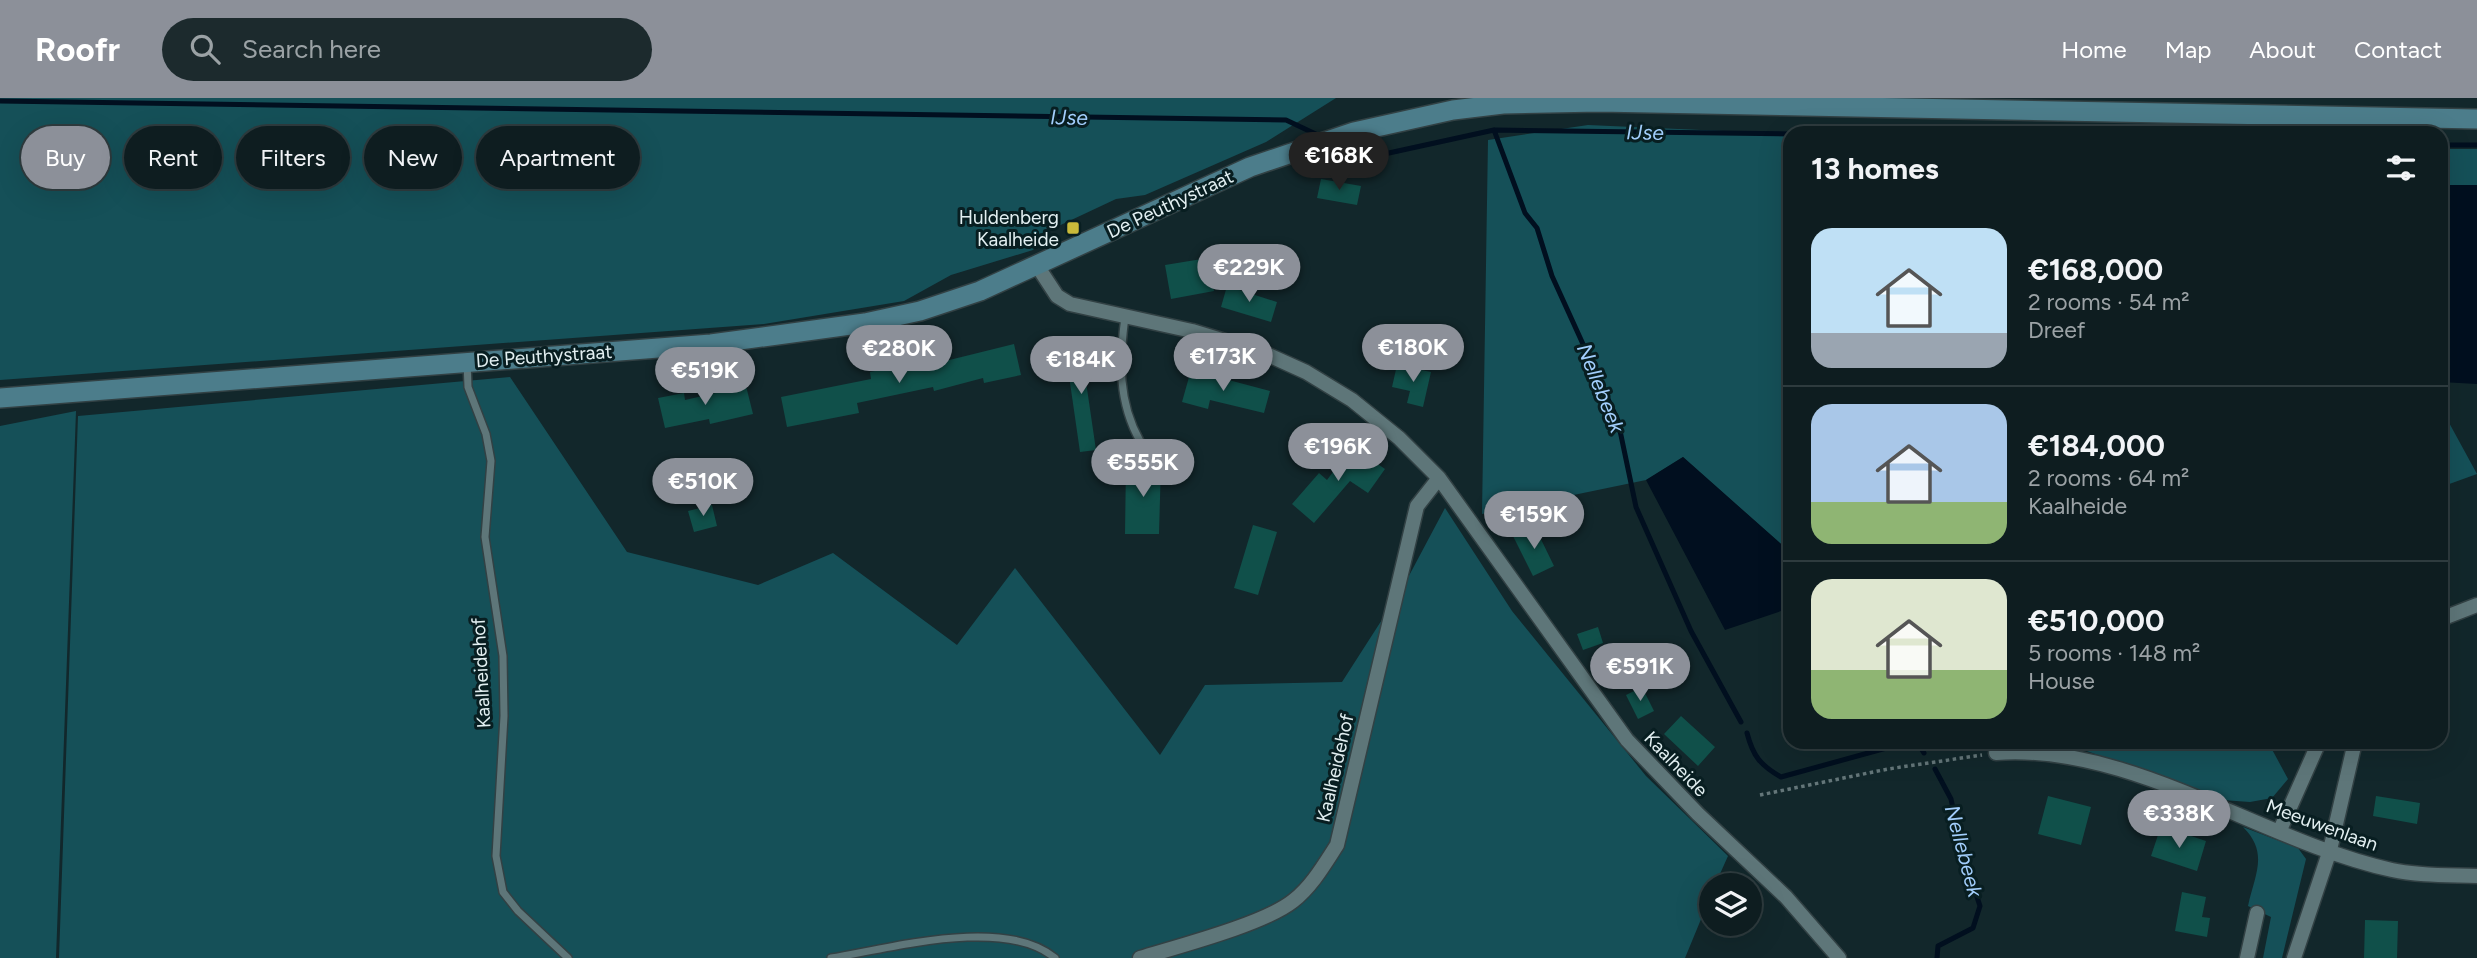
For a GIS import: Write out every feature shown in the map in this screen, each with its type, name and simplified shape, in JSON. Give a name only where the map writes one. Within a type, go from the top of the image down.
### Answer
[{"type":"main road","name":"De Peuthystraat","points":[[0,398],[711,344],[865,323],[920,311],[980,291],[1038,267],[1250,167],[1305,148],[1354,132],[1453,110],[1503,104],[1599,102],[2477,119]]},
{"type":"street","name":"Kaalheide","points":[[1038,267],[1057,296],[1070,304],[1192,331],[1264,353],[1306,372],[1352,400],[1399,438],[1439,478],[1627,740],[1698,814],[1786,897],[1839,958]]},
{"type":"street","name":"Kaalheidehof","points":[[1140,958],[1214,934],[1292,901],[1317,877],[1337,845],[1416,506],[1439,478]]},
{"type":"street","points":[[2448,616],[2477,605]]},
{"type":"street","points":[[2280,831],[2316,749]]},
{"type":"street","points":[[2296,956],[2330,850],[2353,749]]},
{"type":"street","name":"Meeuwenlaan","points":[[1996,753],[2054,753],[2097,762],[2330,850],[2392,870],[2477,876]]},
{"type":"street","points":[[2247,958],[2257,914]]},
{"type":"lane","points":[[1125,317],[1120,354],[1123,397],[1131,425],[1140,442]]},
{"type":"lane","name":"Kaalheidehof","points":[[467,362],[468,387],[486,434],[491,461],[485,537],[503,656],[505,716],[496,856],[503,892],[518,911],[568,958]]},
{"type":"lane","points":[[831,958],[972,936],[1020,939],[1044,949],[1055,958]]},
{"type":"path","points":[[1760,795],[1888,769],[1996,753]]},
{"type":"shaded area","points":[[0,98],[1336,98],[1266,142],[1145,195],[1116,199],[1050,230],[1033,250],[951,275],[904,301],[764,324],[0,380]]},
{"type":"shaded area","points":[[1588,125],[1783,134],[1783,546],[1683,457],[1646,480],[1482,514],[1488,140]]},
{"type":"shaded area","points":[[2448,149],[2477,149],[2477,185],[2448,185]]},
{"type":"shaded area","points":[[2448,185],[2477,185],[2477,384],[2448,382]]},
{"type":"shaded area","points":[[510,377],[627,552],[758,585],[833,553],[957,645],[1015,568],[1160,755],[1205,685],[1342,682],[1403,587],[1445,508],[1512,611],[1646,776],[1728,856],[1720,873],[1699,873],[1699,924],[1685,958],[59,958],[78,416]]},
{"type":"shaded area","points":[[76,411],[56,958],[0,958],[0,426]]},
{"type":"shaded area","points":[[2448,421],[2477,474],[2448,484]]},
{"type":"shaded area","points":[[1683,457],[1783,546],[1783,610],[1725,630],[1646,480]]},
{"type":"shaded area","points":[[2081,749],[2272,749],[2288,779],[2272,798],[2250,802],[2222,800]]},
{"type":"shaded area","points":[[2243,827],[2298,848],[2306,859],[2282,958],[2263,958],[2271,917],[2248,906],[2258,855],[2256,846]]},
{"type":"building","points":[[1321,179],[1361,186],[1357,205],[1317,198]]},
{"type":"building","points":[[1208,258],[1214,291],[1171,299],[1165,265]]},
{"type":"building","points":[[1227,286],[1277,302],[1271,322],[1221,307]]},
{"type":"building","points":[[1014,344],[1021,375],[984,383],[983,378],[934,391],[933,387],[857,403],[859,413],[787,427],[781,397],[871,379],[870,372],[907,364],[909,370]]},
{"type":"building","points":[[1088,347],[1090,375],[1085,375],[1096,450],[1080,452],[1065,348]]},
{"type":"building","points":[[1397,365],[1431,372],[1423,407],[1407,403],[1410,391],[1392,387]]},
{"type":"building","points":[[1191,370],[1270,391],[1264,413],[1210,400],[1208,409],[1182,402]]},
{"type":"building","points":[[746,386],[753,414],[710,424],[709,419],[665,428],[658,398],[684,393],[685,400]]},
{"type":"building","points":[[1352,446],[1385,469],[1368,493],[1350,481],[1314,523],[1292,504],[1319,473],[1327,480]]},
{"type":"building","points":[[1126,463],[1161,464],[1159,534],[1125,534]]},
{"type":"building","points":[[712,505],[717,526],[694,532],[688,511]]},
{"type":"building","points":[[1253,525],[1277,532],[1258,595],[1234,588]]},
{"type":"building","points":[[1534,525],[1554,566],[1533,576],[1513,536]]},
{"type":"building","points":[[1598,627],[1603,643],[1583,650],[1577,634]]},
{"type":"building","points":[[1642,687],[1654,711],[1638,719],[1626,695]]},
{"type":"building","points":[[1681,716],[1715,747],[1698,766],[1664,734]]},
{"type":"building","points":[[2048,796],[2091,807],[2081,845],[2038,834]]},
{"type":"building","points":[[2376,796],[2420,803],[2417,824],[2373,816]]},
{"type":"building","points":[[2159,832],[2183,840],[2185,834],[2206,841],[2197,871],[2151,856]]},
{"type":"building","points":[[2182,892],[2206,897],[2202,917],[2210,918],[2207,937],[2175,931]]},
{"type":"building","points":[[2365,920],[2398,921],[2397,958],[2364,958]]},
{"type":"waterway","name":"IJse","points":[[0,101],[1286,120],[1322,137]]},
{"type":"waterway","name":"Nellebeek","points":[[1494,130],[1525,213],[1537,228],[1552,276],[1618,421],[1636,507],[1691,631],[1741,722]]},
{"type":"waterway","name":"IJse","points":[[1338,144],[1366,158],[1494,130],[1783,134]]},
{"type":"waterway","name":"IJse","points":[[2448,145],[2477,145]]},
{"type":"waterway","name":"Nellebeek","points":[[1747,733],[1758,759],[1781,777],[1883,749]]},
{"type":"waterway","name":"Nellebeek","points":[[1921,749],[1924,753]]},
{"type":"waterway","name":"Nellebeek","points":[[1935,769],[1951,799],[1963,855],[1980,906],[1973,928],[1938,946],[1937,958]]},
{"type":"place","name":"Huldenberg Kaalheide","points":[[1073,228]]}]
